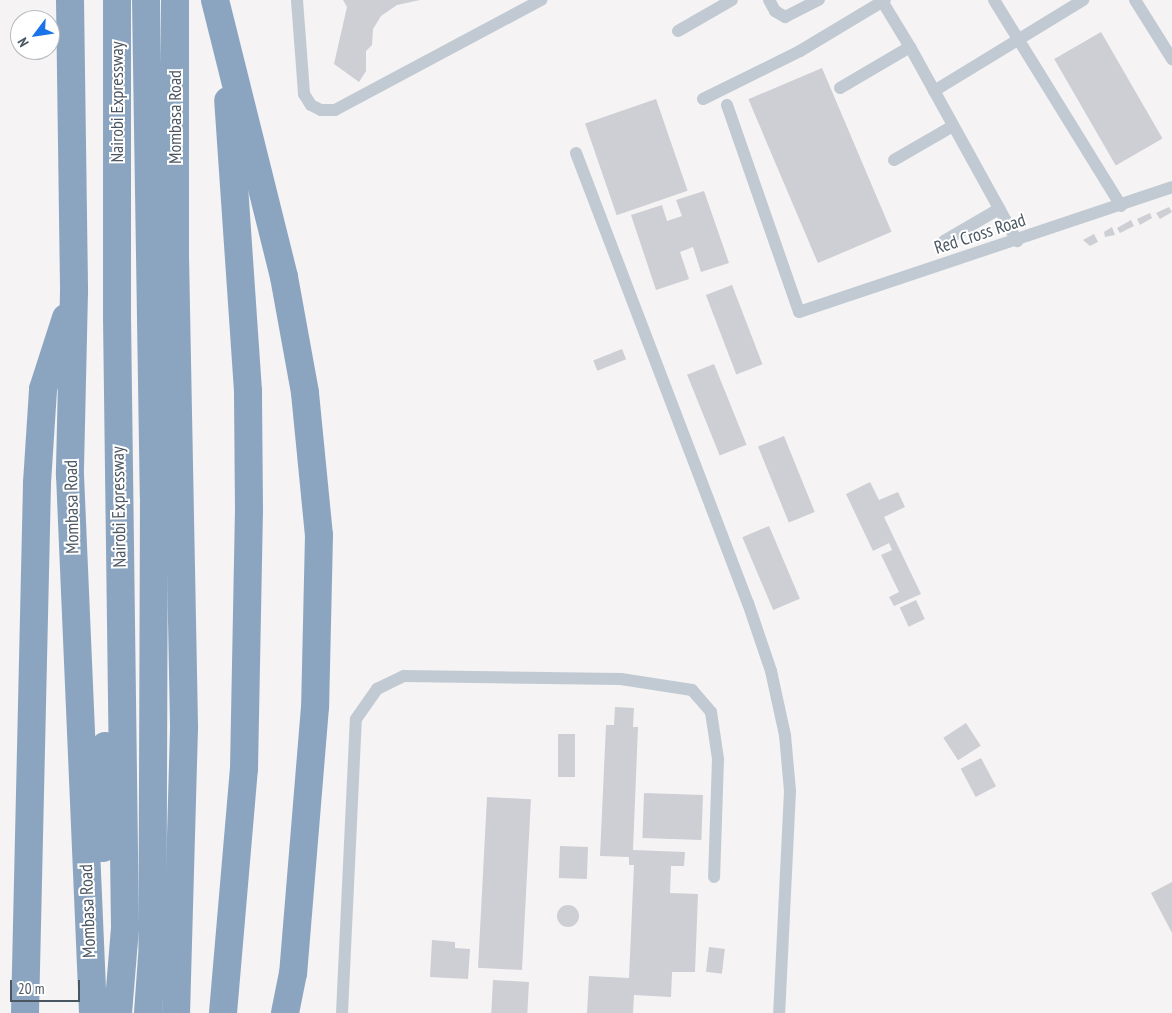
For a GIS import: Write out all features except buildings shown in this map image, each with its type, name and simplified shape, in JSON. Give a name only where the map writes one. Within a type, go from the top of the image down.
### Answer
[{"type":"highway","name":"Mombasa Road","points":[[70,0],[74,292],[70,474],[93,1013]]},
{"type":"highway","name":"Nairobi Expressway","points":[[117,0],[117,317],[125,928],[118,1013]]},
{"type":"highway","name":"Nairobi Expressway","points":[[146,0],[154,496],[152,928],[148,1013]]},
{"type":"highway","name":"Mombasa Road","points":[[175,0],[175,256],[184,728],[176,1013]]},
{"type":"highway","points":[[215,0],[282,267],[296,341],[305,394],[318,545],[316,707],[293,973],[285,1013]]},
{"type":"highway","points":[[220,0],[248,391],[249,510],[240,843],[223,1013]]},
{"type":"highway","points":[[25,1013],[37,482],[43,389],[74,292]]},
{"type":"highway","points":[[86,1013],[102,883],[117,317]]},
{"type":"lane","points":[[297,0],[304,94],[311,105],[322,110],[335,110],[542,0]]},
{"type":"lane","points":[[678,31],[732,0]]},
{"type":"lane","points":[[768,0],[775,11],[785,17],[819,0]]},
{"type":"lane","points":[[994,0],[1120,206]]},
{"type":"lane","points":[[934,91],[1083,0]]},
{"type":"lane","points":[[1135,0],[1172,59]]},
{"type":"lane","points":[[703,99],[800,51],[884,1],[1017,241]]},
{"type":"lane","points":[[840,88],[910,48]]},
{"type":"lane","name":"Red Cross Road","points":[[727,105],[799,312],[1017,241],[1172,187]]},
{"type":"lane","points":[[894,160],[953,126]]},
{"type":"lane","points":[[576,153],[748,602],[771,672],[785,735],[790,791],[779,1013]]},
{"type":"lane","points":[[944,240],[1000,209]]},
{"type":"lane","points":[[342,1013],[356,719],[377,689],[404,676],[621,679],[692,690],[711,712],[718,759],[714,877]]}]
